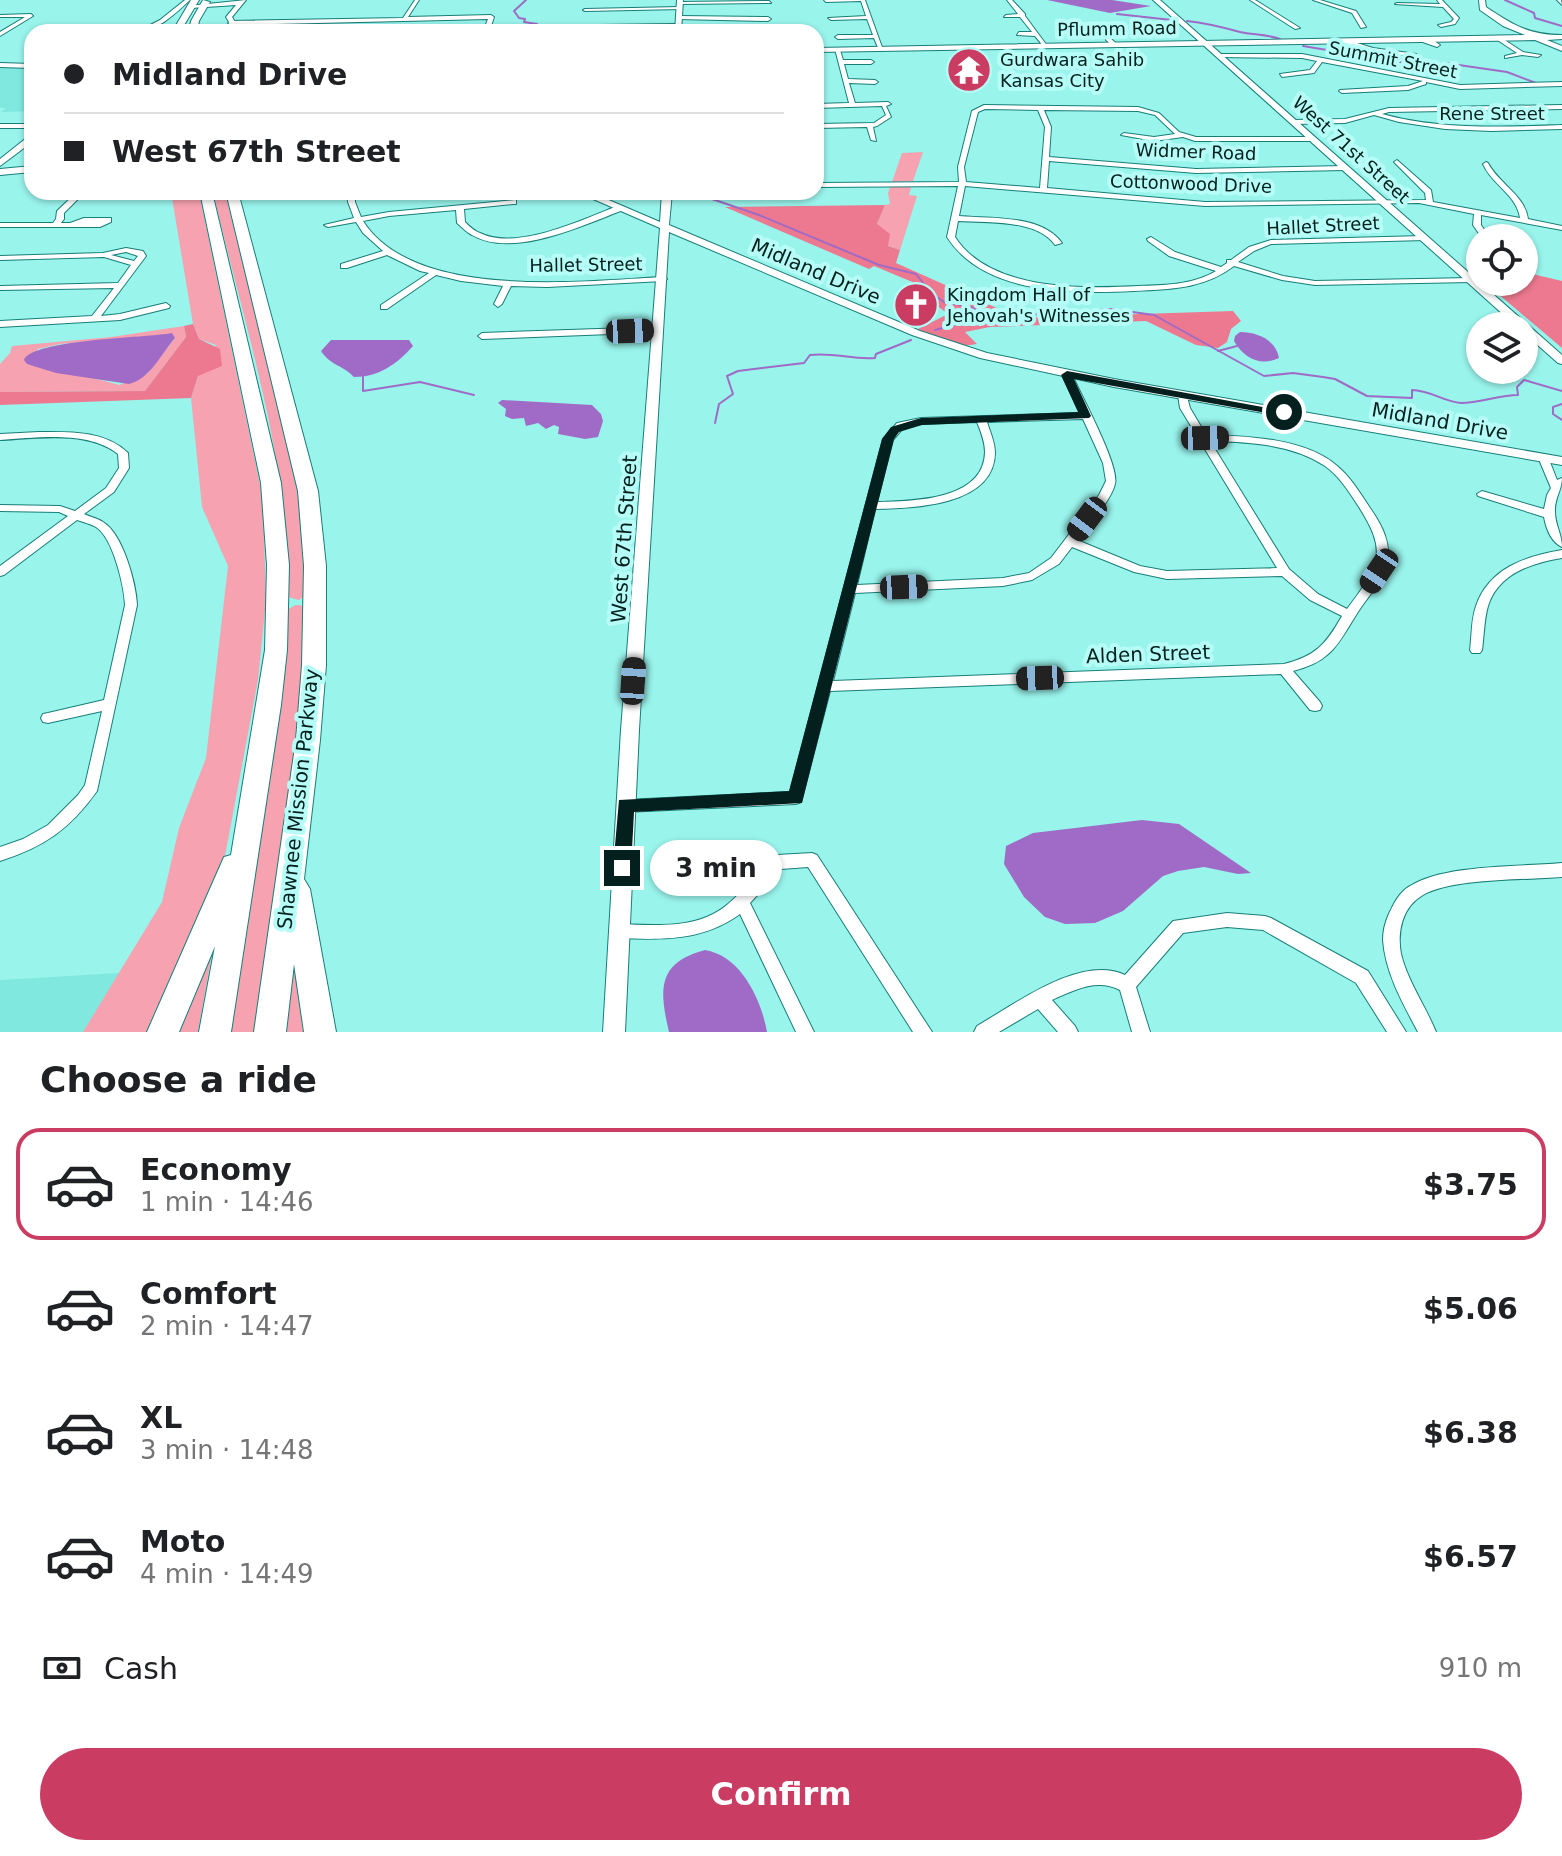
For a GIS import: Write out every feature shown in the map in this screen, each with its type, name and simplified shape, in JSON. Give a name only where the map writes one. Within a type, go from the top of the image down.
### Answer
[{"type":"highway","points":[[182,24],[197,2]]},
{"type":"highway","points":[[194,24],[197,2]]},
{"type":"highway","name":"Shawnee Mission Parkway","points":[[208,200],[263,445],[276,525],[276,650],[215,1032]]},
{"type":"highway","name":"Shawnee Mission Parkway","points":[[234,200],[308,491],[315,566],[313,680],[270,1032]]},
{"type":"highway","points":[[163,1032],[249,829]]},
{"type":"highway","points":[[292,866],[320,1032]]},
{"type":"main road","points":[[1482,1],[1483,8],[1496,18],[1562,48]]},
{"type":"main road","name":"Pflumm Road","points":[[824,50],[1112,42],[1562,37]]},
{"type":"main road","points":[[0,64],[24,64]]},
{"type":"street","points":[[405,18],[417,0]]},
{"type":"street","points":[[826,1],[863,0],[881,49]]},
{"type":"street","points":[[1009,0],[1046,46]]},
{"type":"street","name":"West 71st Street","points":[[1156,0],[1466,276]]},
{"type":"street","points":[[1252,0],[1297,28]]},
{"type":"street","points":[[1315,0],[1358,15],[1363,27]]},
{"type":"street","points":[[154,24],[197,2],[241,2]]},
{"type":"street","points":[[241,2],[229,17],[231,23],[491,17],[489,24]]},
{"type":"street","points":[[585,10],[769,2]]},
{"type":"street","points":[[1397,4],[1442,3],[1457,20],[1441,25]]},
{"type":"street","points":[[679,24],[680,4]]},
{"type":"street","points":[[1328,11],[1347,9]]},
{"type":"street","points":[[0,16],[31,15],[0,34]]},
{"type":"street","points":[[1006,16],[1023,15]]},
{"type":"street","points":[[831,18],[869,17]]},
{"type":"street","points":[[694,24],[768,19]]},
{"type":"street","points":[[1019,34],[1037,34]]},
{"type":"street","points":[[838,37],[876,36]]},
{"type":"street","points":[[1498,38],[1522,53]]},
{"type":"street","points":[[1344,41],[1372,50],[1413,54]]},
{"type":"street","points":[[837,50],[852,105]]},
{"type":"street","points":[[1507,57],[1522,53],[1538,55]]},
{"type":"street","name":"Summit Street","points":[[1219,56],[1289,54],[1424,82],[1470,87],[1562,84]]},
{"type":"street","points":[[1282,75],[1312,72],[1320,60]]},
{"type":"street","points":[[841,62],[871,62]]},
{"type":"street","points":[[846,81],[875,82]]},
{"type":"street","points":[[1342,91],[1408,88],[1424,82]]},
{"type":"street","points":[[824,106],[886,105],[889,112],[888,119],[869,125],[824,126]]},
{"type":"street","points":[[1183,135],[1157,114],[1132,108],[984,107],[975,111],[961,167],[962,184],[951,237],[966,256],[987,268],[1031,284],[1060,289],[1175,285],[1207,280],[1221,270]]},
{"type":"street","points":[[1040,107],[1048,127],[1043,191]]},
{"type":"street","points":[[1293,122],[1335,121],[1399,110],[1562,107]]},
{"type":"street","name":"Rene Street","points":[[1375,113],[1411,125],[1445,130],[1562,127]]},
{"type":"street","points":[[1325,114],[1346,130]]},
{"type":"street","points":[[869,125],[874,140]]},
{"type":"street","points":[[0,126],[24,126]]},
{"type":"street","points":[[1124,135],[1154,139],[1183,135],[1198,139],[1312,139]]},
{"type":"street","points":[[0,163],[24,144]]},
{"type":"street","name":"Widmer Road","points":[[1046,159],[1196,171],[1345,168]]},
{"type":"street","points":[[1397,162],[1428,192],[1430,203]]},
{"type":"street","points":[[1486,164],[1494,179],[1522,205],[1524,221]]},
{"type":"street","points":[[0,172],[24,170]]},
{"type":"street","name":"Cottonwood Drive","points":[[824,185],[962,184],[1205,204],[1430,203],[1562,228]]},
{"type":"street","points":[[56,224],[60,213],[73,200]]},
{"type":"street","name":"Hallet Street","points":[[353,200],[358,219],[386,253],[433,274],[509,282],[663,279]]},
{"type":"street","name":"Midland Drive","points":[[601,200],[916,333],[984,356],[1067,375],[1543,457],[1561,464]]},
{"type":"street","name":"West 67th Street","points":[[614,1032],[625,806],[667,200]]},
{"type":"street","points":[[328,225],[405,212],[513,202]]},
{"type":"street","points":[[460,209],[461,223],[472,233],[510,240],[548,235],[620,208]]},
{"type":"street","points":[[1477,224],[1478,212]]},
{"type":"street","points":[[954,218],[1037,227],[1052,233],[1058,243]]},
{"type":"street","points":[[0,225],[74,223]]},
{"type":"street","name":"Hallet Street","points":[[1221,270],[1251,247],[1271,242],[1423,238]]},
{"type":"street","points":[[1151,239],[1172,254],[1221,270]]},
{"type":"street","points":[[344,266],[386,253]]},
{"type":"street","points":[[0,258],[104,255],[136,264],[95,318]]},
{"type":"street","points":[[1230,262],[1282,278],[1315,283],[1466,280]]},
{"type":"street","points":[[384,307],[433,274]]},
{"type":"street","name":"Hallet Street","points":[[498,304],[509,282]]},
{"type":"street","points":[[0,288],[119,285]]},
{"type":"street","name":"West 71st Street","points":[[1489,296],[1508,312]]},
{"type":"street","points":[[0,324],[139,315],[166,306]]},
{"type":"street","points":[[482,336],[659,330]]},
{"type":"street","name":"West 71st Street","points":[[1538,338],[1560,357]]},
{"type":"street","points":[[851,589],[1016,580],[1045,569],[1070,542],[1104,496],[1111,481],[1108,463],[1067,375]]},
{"type":"street","points":[[1183,395],[1185,408],[1285,572],[1314,597],[1350,615]]},
{"type":"street","points":[[1195,421],[1198,397]]},
{"type":"street","points":[[625,806],[796,798],[888,439],[901,425],[1085,416]]},
{"type":"street","points":[[872,506],[939,500],[975,483],[986,470],[990,455],[981,419]]},
{"type":"street","points":[[0,437],[69,436],[107,440],[122,451],[125,459],[118,482],[0,572]]},
{"type":"street","name":"Alden Street","points":[[827,686],[1284,669],[1315,661],[1325,653],[1379,571],[1382,540],[1374,521],[1347,483],[1328,464],[1289,448],[1205,438]]},
{"type":"street","points":[[1543,457],[1558,484],[1548,514],[1552,530],[1562,543]]},
{"type":"street","points":[[1482,494],[1548,514]]},
{"type":"street","points":[[0,508],[51,508],[93,520],[109,534],[130,589],[131,605],[92,787],[76,811],[38,841],[0,854]]},
{"type":"street","points":[[1070,542],[1138,569],[1167,575],[1285,572]]},
{"type":"street","points":[[1476,650],[1480,610],[1490,589],[1504,573],[1528,560],[1562,554]]},
{"type":"street","points":[[1284,669],[1315,706]]},
{"type":"street","points":[[48,718],[110,704]]},
{"type":"street","points":[[618,931],[666,932],[693,928],[722,918],[777,862],[787,859],[812,860],[923,1032]]},
{"type":"street","points":[[1427,1032],[1398,970],[1391,937],[1397,911],[1414,892],[1435,882],[1562,870]]},
{"type":"street","points":[[741,900],[805,1032]]},
{"type":"street","points":[[1127,985],[1179,926],[1227,920],[1265,923],[1362,977],[1397,1032]]},
{"type":"street","points":[[983,1032],[1087,978],[1110,977],[1127,985],[1141,1032]]},
{"type":"street","points":[[1041,1000],[1069,1032]]},
{"type":"shaded area","points":[[1047,0],[1112,0],[1151,6],[1110,13]]},
{"type":"shaded area","points":[[0,68],[24,68],[24,111],[1,112],[6,108],[0,108]]},
{"type":"shaded area","points":[[923,152],[913,181],[892,182],[902,153]]},
{"type":"shaded area","points":[[912,184],[909,195],[917,196],[900,250],[888,246],[877,224],[885,205],[890,204],[888,193],[891,185]]},
{"type":"shaded area","points":[[172,200],[201,200],[263,499],[266,600],[258,680],[225,856],[152,1032],[83,1032],[162,902],[179,828],[206,758],[228,566],[202,507],[191,398],[198,376],[216,345],[199,339],[193,324]]},
{"type":"shaded area","points":[[215,200],[227,200],[298,478],[307,594],[299,600],[288,597],[287,546],[281,495],[251,342]]},
{"type":"shaded area","points":[[885,205],[877,224],[890,234],[888,246],[900,250],[896,263],[1019,318],[1233,311],[1241,321],[1231,329],[1227,342],[1218,348],[1196,345],[1146,321],[990,327],[965,332],[977,344],[963,346],[916,330],[948,314],[924,296],[922,286],[874,266],[869,269],[725,207]]},
{"type":"shaded area","points":[[1538,275],[1562,281],[1562,348],[1538,328],[1538,312],[1519,312],[1501,296],[1538,296]]},
{"type":"shaded area","points":[[193,324],[199,339],[220,349],[222,366],[198,376],[191,398],[0,405],[0,392],[145,391],[186,337],[184,326]]},
{"type":"shaded area","points":[[184,326],[186,337],[145,391],[0,392],[0,364],[12,346],[111,337]],"holes":[[[172,334],[175,338],[147,374],[119,385],[27,364],[38,349],[60,344]]]},
{"type":"shaded area","points":[[1240,332],[1265,338],[1274,346],[1279,358],[1265,362],[1248,356],[1234,341]]},
{"type":"shaded area","points":[[172,333],[175,338],[155,365],[143,377],[129,384],[56,373],[27,364],[24,360],[32,353],[68,344]]},
{"type":"shaded area","points":[[331,340],[409,340],[413,346],[387,368],[372,375],[354,377],[321,351]]},
{"type":"shaded area","points":[[502,400],[592,405],[603,421],[598,437],[585,439],[558,434],[559,427],[554,425],[546,429],[538,423],[526,426],[524,418],[505,416],[506,409],[498,403]]},
{"type":"shaded area","points":[[296,605],[306,606],[300,709],[256,1032],[229,1032],[285,658],[288,609]]},
{"type":"shaded area","points":[[1142,820],[1179,824],[1251,873],[1238,874],[1204,867],[1178,871],[1163,876],[1123,911],[1095,923],[1065,924],[1045,917],[1024,897],[1004,864],[1006,846],[1033,833]]},
{"type":"shaded area","points":[[705,950],[718,954],[739,970],[760,1006],[767,1032],[669,1032],[663,991],[665,980],[678,962]]},
{"type":"shaded area","points":[[212,954],[198,1032],[167,1032],[202,955]]},
{"type":"shaded area","points":[[299,965],[311,1032],[285,1032],[292,967]]},
{"type":"shaded area","points":[[120,973],[83,1032],[0,1032],[0,980]]},
{"type":"waterway","points":[[526,0],[514,11],[519,18],[525,19],[524,22],[537,24]]},
{"type":"waterway","points":[[1505,0],[1534,13],[1535,18],[1562,26]]},
{"type":"waterway","points":[[1117,14],[1172,20]]},
{"type":"waterway","points":[[1187,21],[1280,39]]},
{"type":"waterway","points":[[1303,46],[1429,67],[1441,67],[1445,63],[1507,72],[1536,83]]},
{"type":"waterway","points":[[715,200],[879,265],[916,274],[931,293],[944,302],[971,307],[996,321],[1006,322],[1026,315],[1111,309],[1154,315],[1219,351]]},
{"type":"waterway","points":[[935,330],[958,324],[994,322]]},
{"type":"waterway","points":[[715,423],[719,404],[733,394],[727,376],[738,371],[804,363],[810,355],[875,358],[876,354],[911,340]]},
{"type":"waterway","points":[[1219,351],[1237,346]]},
{"type":"waterway","points":[[1219,351],[1264,376],[1293,373],[1335,379],[1367,396],[1412,398],[1412,390],[1468,403],[1518,395],[1517,387],[1524,380],[1562,391]]},
{"type":"waterway","points":[[363,377],[363,391],[420,382],[474,395]]},
{"type":"waterway","points":[[1562,404],[1553,407],[1553,414],[1562,420]]},
{"type":"place","name":"Gurdwara Sahib Kansas City","points":[[969,70]]},
{"type":"place","name":"Kingdom Hall of Jehovah's Witnesses","points":[[916,305]]},
{"type":"route","points":[[622,868],[625,806],[796,798],[888,439],[895,429],[921,421],[1085,416],[1067,375],[1284,412]]}]
